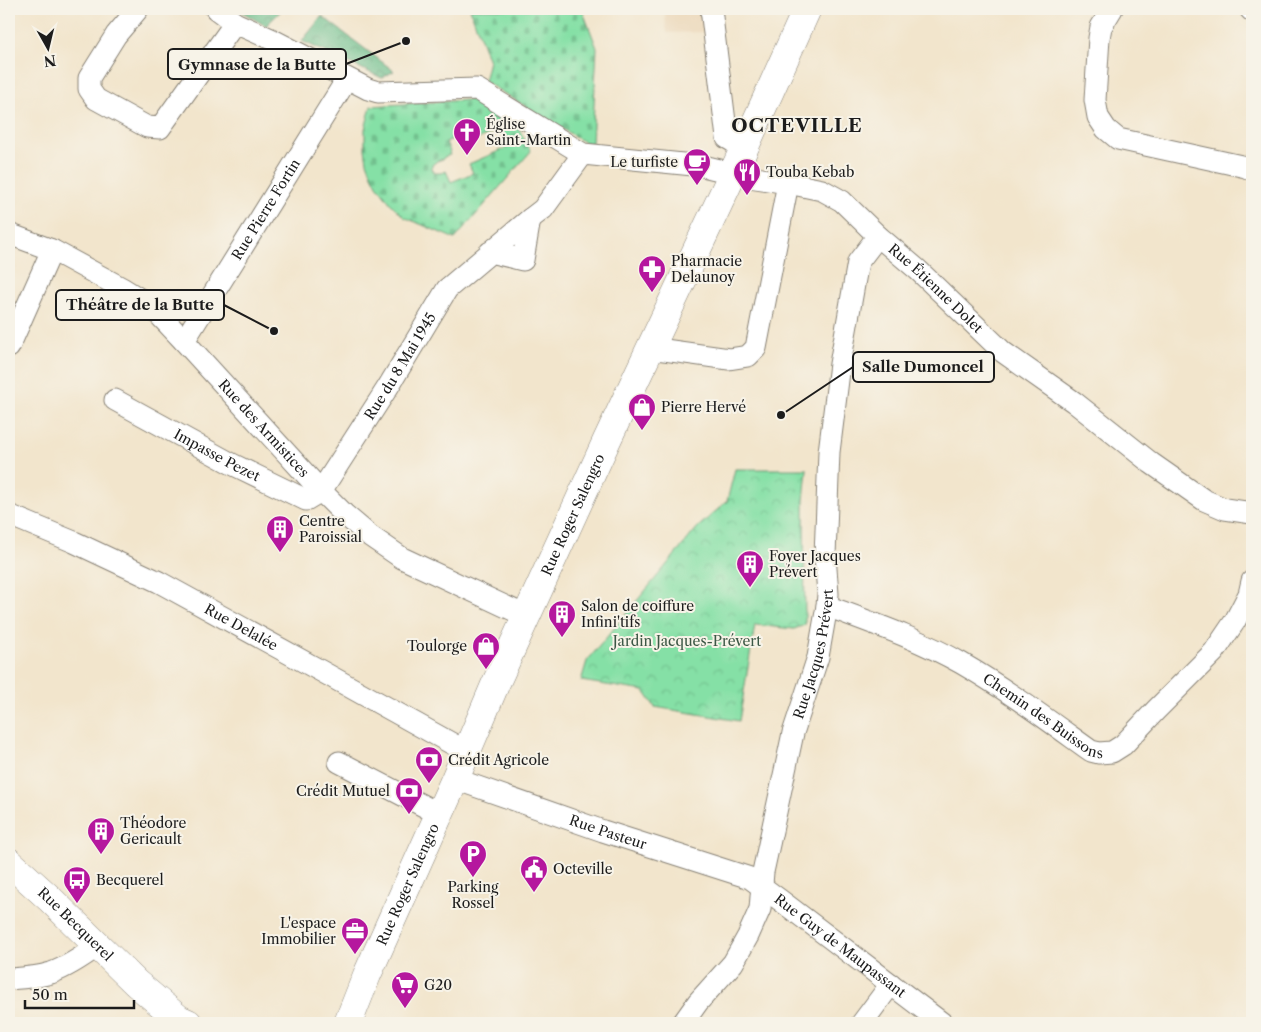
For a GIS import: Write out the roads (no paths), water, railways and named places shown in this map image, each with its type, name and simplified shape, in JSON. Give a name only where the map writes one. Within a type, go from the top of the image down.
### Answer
[{"type":"main road","name":"Rue Roger Salengro","points":[[348,1023],[367,975],[526,616],[807,9]]},
{"type":"main road","name":"Rue Becquerel","points":[[9,862],[99,945],[136,983],[179,1019],[188,1023]]},
{"type":"street","points":[[138,9],[116,35],[89,78],[89,88],[96,99],[147,127],[160,128],[235,23]]},
{"type":"street","points":[[216,9],[235,23],[368,89],[378,92],[477,89],[583,154]]},
{"type":"street","points":[[711,9],[727,138],[738,161]]},
{"type":"street","points":[[1112,9],[1101,27],[1094,100],[1098,116],[1106,129],[1118,139],[1246,167],[1252,170]]},
{"type":"street","name":"Rue Pierre Fortin","points":[[184,341],[347,78]]},
{"type":"street","name":"Rue Étienne Dolet","points":[[583,154],[703,166],[738,161],[749,177],[822,190],[842,200],[1003,352],[1074,402],[1151,463],[1204,500],[1225,509],[1252,513]]},
{"type":"street","name":"Rue du 8 Mai 1945","points":[[321,491],[388,387],[447,289],[490,252],[522,260],[530,219],[543,209],[583,154]]},
{"type":"street","points":[[650,348],[729,359],[748,356],[756,348],[788,183]]},
{"type":"street","name":"Rue des Armistices","points":[[9,234],[52,250],[151,306],[321,491],[344,514],[375,540],[402,558],[526,616]]},
{"type":"street","name":"Rue Jacques Prévert","points":[[683,1023],[698,1002],[733,962],[748,936],[760,909],[763,872],[793,733],[818,657],[827,606],[825,556],[829,461],[840,364],[858,262],[878,236]]},
{"type":"street","points":[[9,347],[52,250]]},
{"type":"street","name":"Impasse Pezet","points":[[115,400],[232,464],[306,500],[321,491]]},
{"type":"street","name":"Rue Delalée","points":[[9,515],[74,542],[159,582],[467,752]]},
{"type":"street","name":"Chemin des Buissons","points":[[827,606],[911,638],[961,663],[1092,751],[1099,753],[1112,752],[1123,745],[1214,652],[1235,621],[1249,594],[1252,581]]},
{"type":"street","points":[[339,762],[439,814]]},
{"type":"street","name":"Rue Pasteur","points":[[455,779],[603,831],[750,878],[762,887]]},
{"type":"street","name":"Rue Guy de Maupassant","points":[[762,887],[942,1023]]},
{"type":"street","points":[[9,979],[52,973],[66,967],[99,945]]},
{"type":"street","points":[[862,1023],[892,984]]},
{"type":"place","name":"Gymnase de la Butte","points":[[406,41]]},
{"type":"place","name":"Église Saint-Martin","points":[[467,156]]},
{"type":"place","name":"Le turfiste","points":[[697,186]]},
{"type":"place","name":"Touba Kebab","points":[[747,196]]},
{"type":"place","name":"Pharmacie Delaunoy","points":[[652,293]]},
{"type":"place","name":"Théâtre de la Butte","points":[[274,331]]},
{"type":"place","name":"Salle Dumoncel","points":[[781,415]]},
{"type":"place","name":"Pierre Hervé","points":[[642,431]]},
{"type":"place","name":"Centre Paroissial","points":[[280,553]]},
{"type":"place","name":"Foyer Jacques Prévert","points":[[750,588]]},
{"type":"place","name":"Salon de coiffure Infini'tifs","points":[[562,638]]},
{"type":"place","name":"Toulorge","points":[[486,670]]},
{"type":"place","name":"Crédit Agricole","points":[[429,784]]},
{"type":"place","name":"Crédit Mutuel","points":[[409,815]]},
{"type":"place","name":"Théodore Gericault","points":[[101,855]]},
{"type":"place","name":"Parking Rossel","points":[[473,878]]},
{"type":"place","name":"Octeville","points":[[534,893]]},
{"type":"place","name":"Becquerel","points":[[77,904]]},
{"type":"place","name":"L'espace Immobilier","points":[[355,955]]},
{"type":"place","name":"G20","points":[[405,1009]]},
{"type":"district","name":"OCTEVILLE","points":[[797,125]]},
{"type":"park label","name":"Jardin Jacques-Prévert","points":[[687,641]]}]
